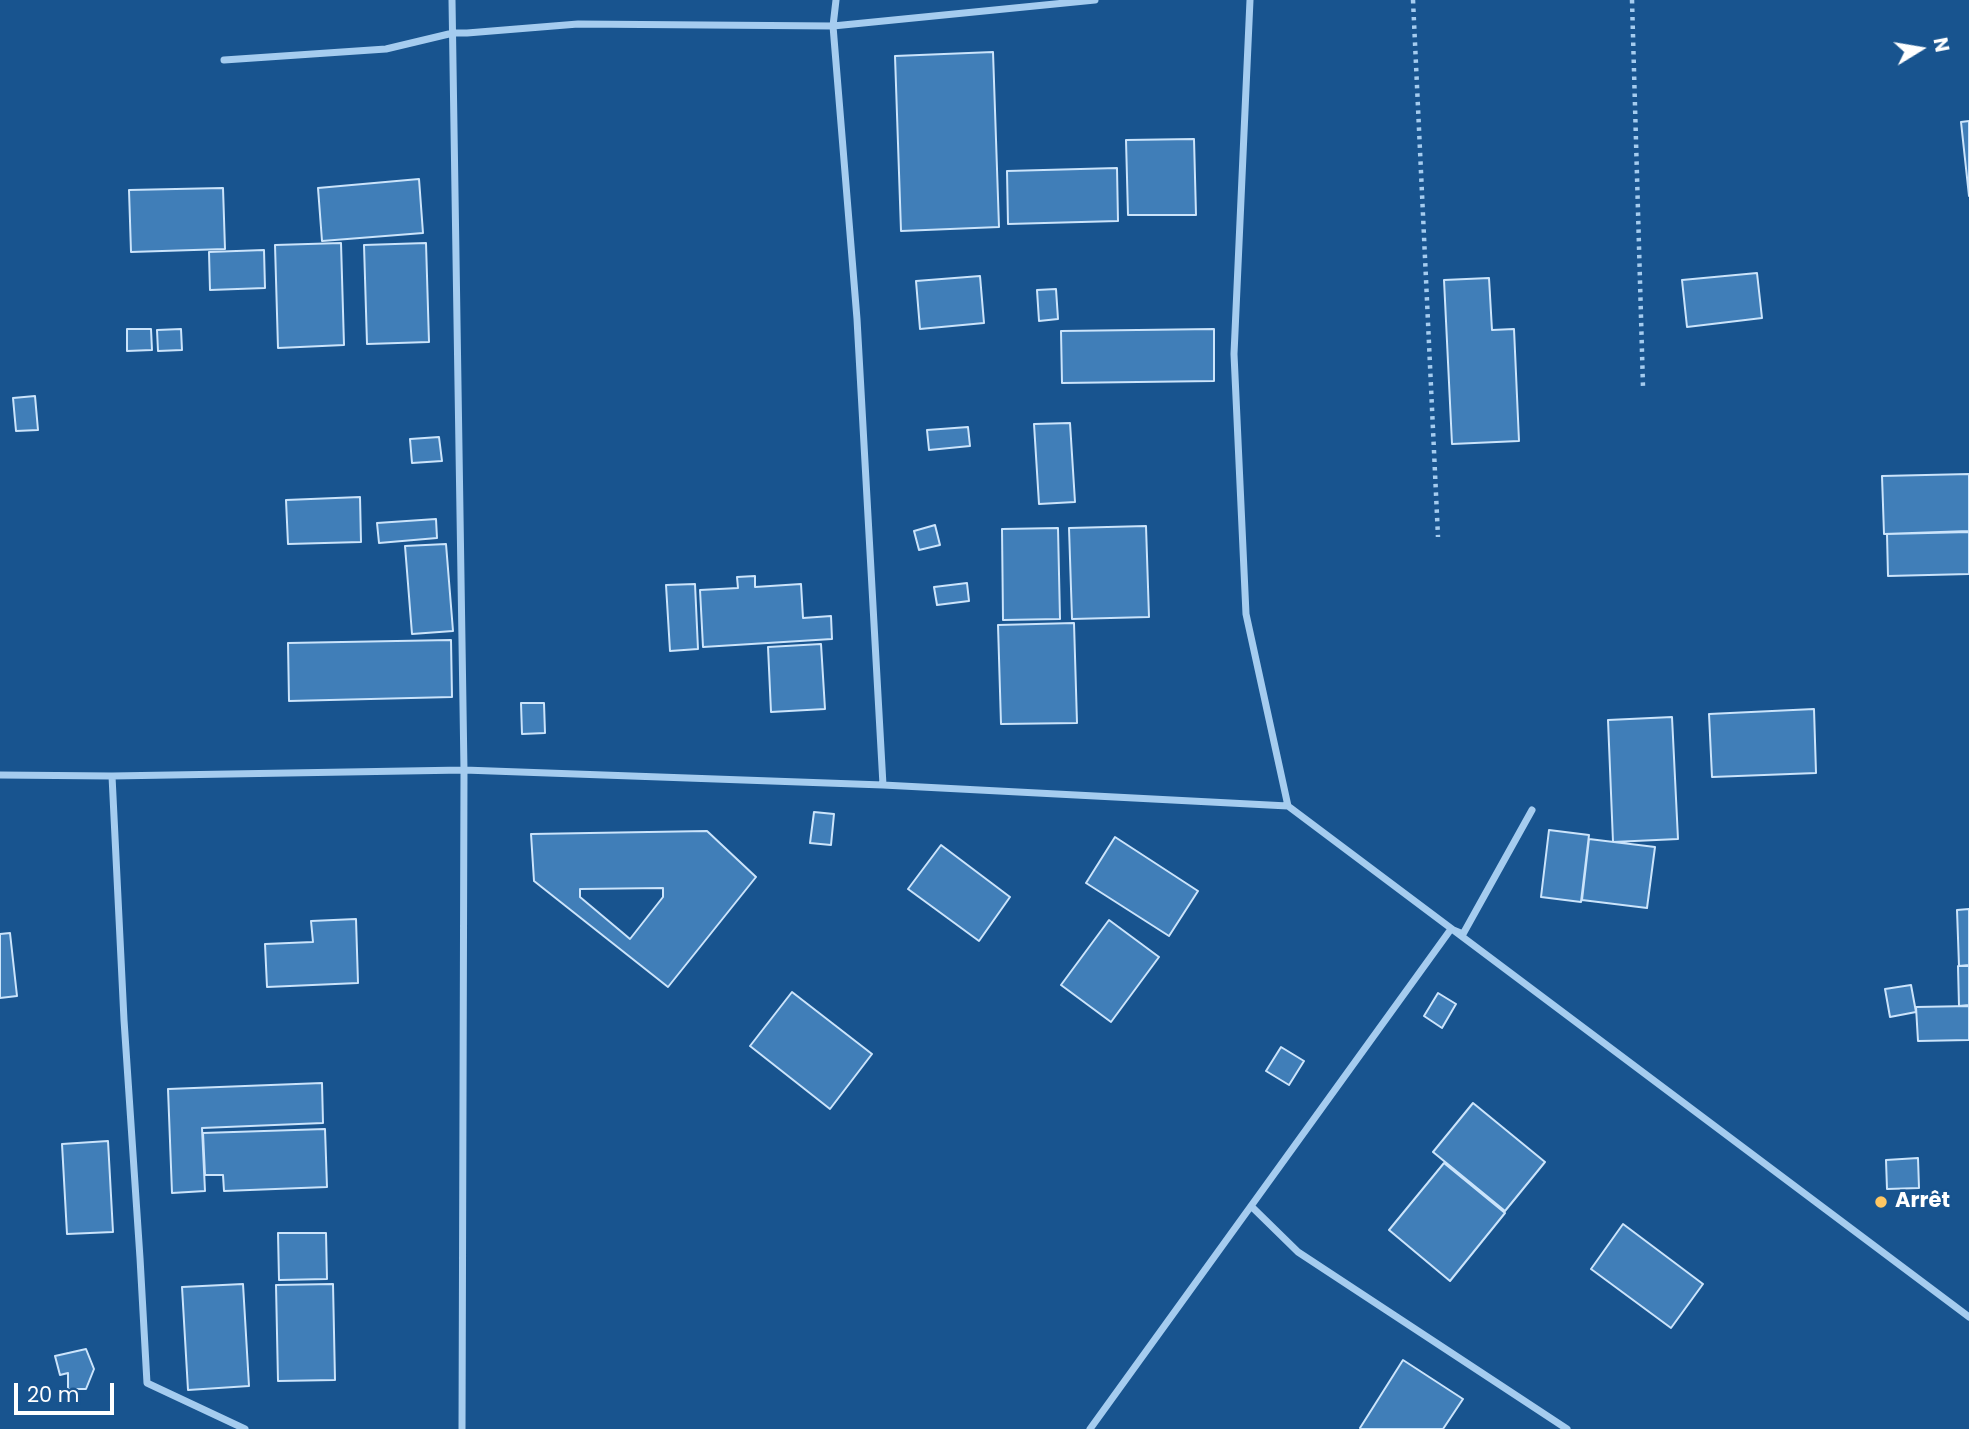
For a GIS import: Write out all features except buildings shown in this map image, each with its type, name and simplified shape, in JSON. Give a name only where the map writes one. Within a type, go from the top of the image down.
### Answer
[{"type":"street","points":[[452,0],[464,771],[462,1429]]},
{"type":"street","points":[[836,0],[833,26],[857,319],[883,785]]},
{"type":"street","points":[[224,60],[386,49],[453,33],[579,24],[833,26],[1095,0]]},
{"type":"street","points":[[1250,0],[1234,354],[1246,614],[1288,806]]},
{"type":"street","points":[[0,775],[464,771],[883,785],[1288,806],[1969,1317]]},
{"type":"street","points":[[111,776],[147,1382],[245,1429]]},
{"type":"street","points":[[1451,929],[1463,934],[1532,810]]},
{"type":"street","points":[[1090,1429],[1451,929]]},
{"type":"street","points":[[1251,1206],[1298,1252],[1567,1429]]},
{"type":"path","points":[[1413,0],[1438,537]]},
{"type":"path","points":[[1632,0],[1643,387]]},
{"type":"place","name":"Arrêt","points":[[1881,1202]]}]
